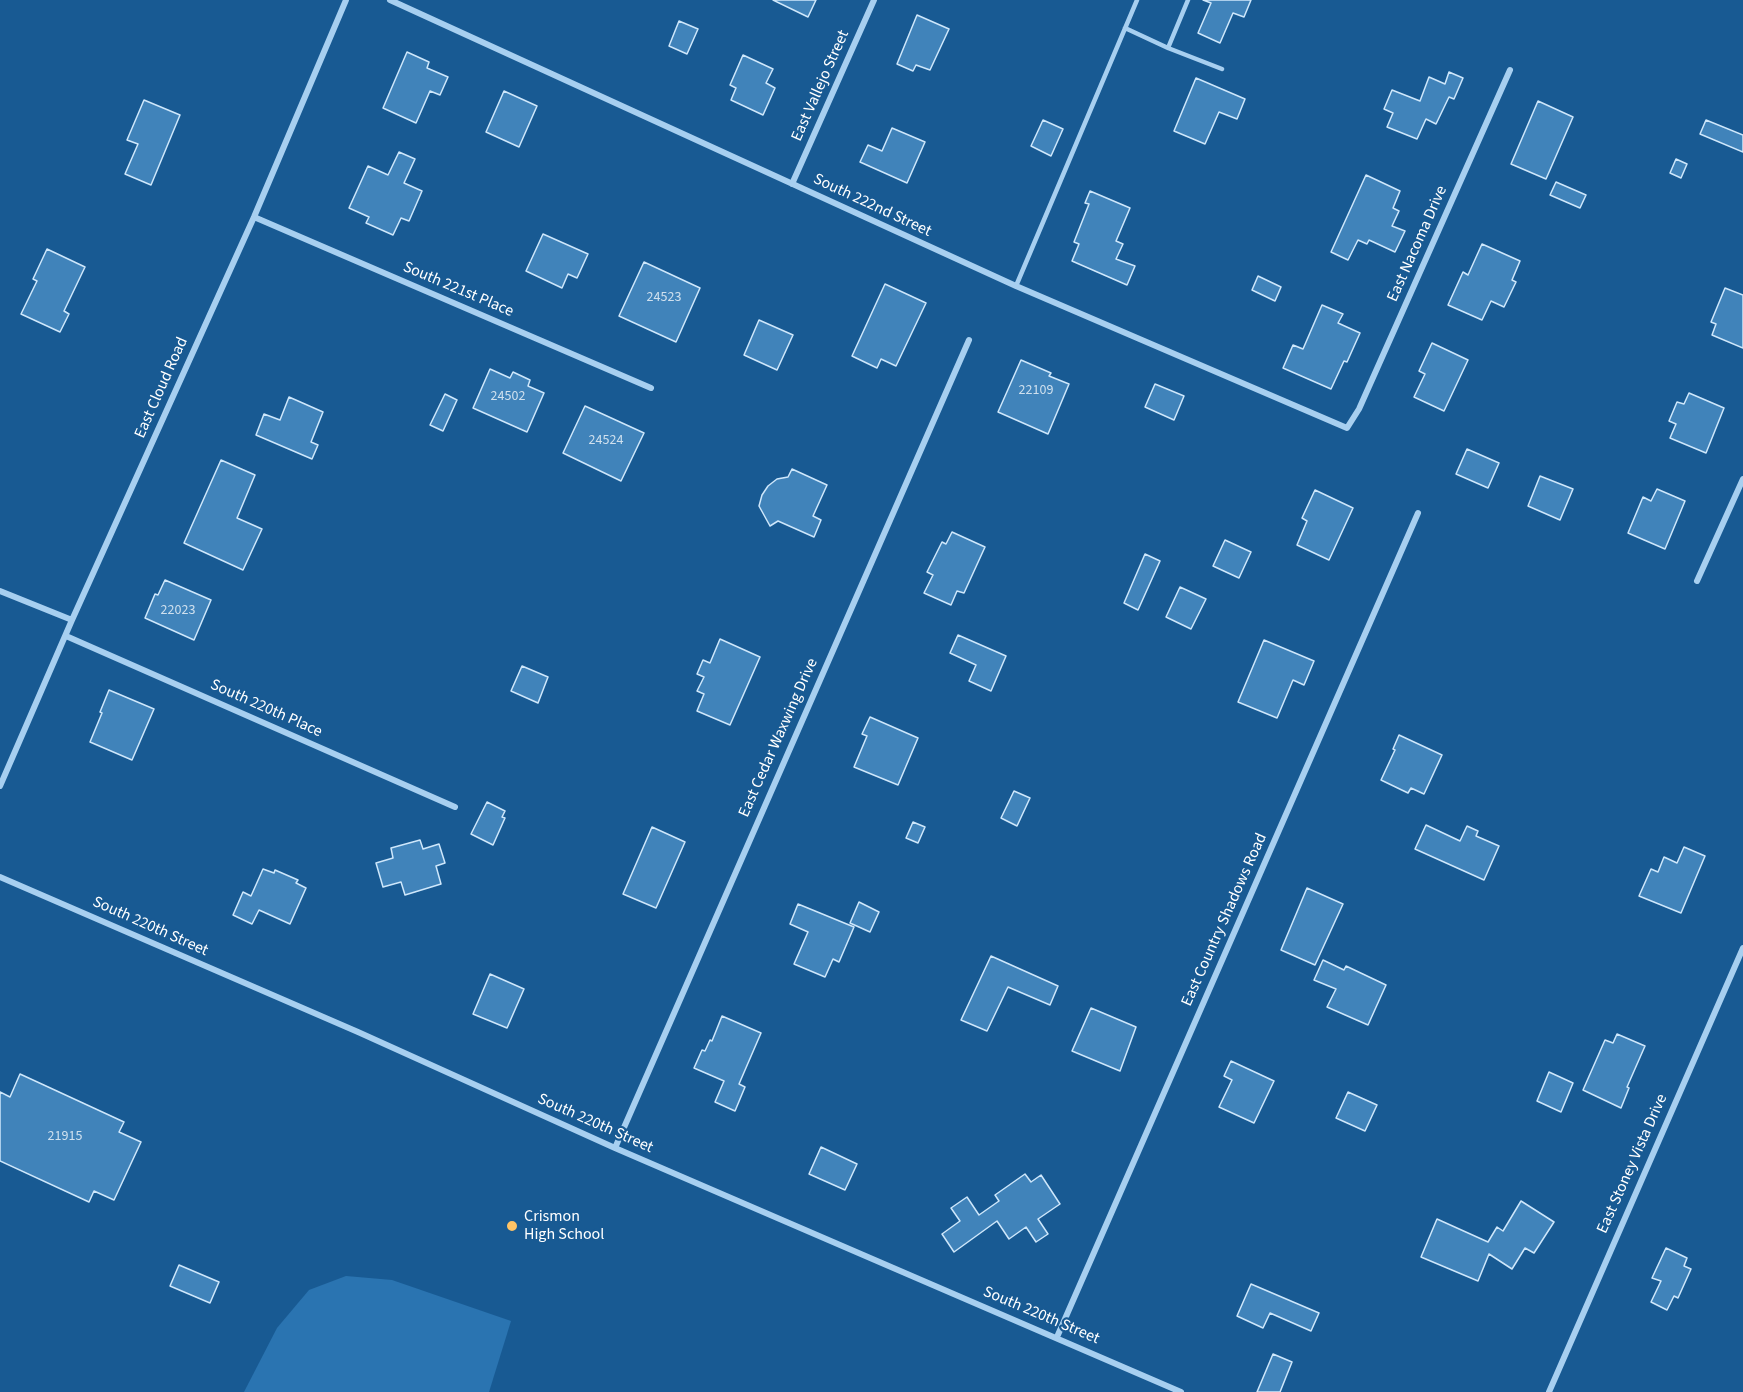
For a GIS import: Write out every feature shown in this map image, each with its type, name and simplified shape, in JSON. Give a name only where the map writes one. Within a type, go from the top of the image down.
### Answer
[{"type":"street","name":"East Cloud Road","points":[[0,786],[72,620],[254,217],[346,0]]},
{"type":"street","name":"South 222nd Street","points":[[390,0],[1016,286],[1347,428]]},
{"type":"street","name":"East Vallejo Street","points":[[792,184],[874,0]]},
{"type":"street","name":"East Nacoma Drive","points":[[1347,428],[1359,409],[1510,70]]},
{"type":"street","name":"South 221st Place","points":[[254,217],[651,388]]},
{"type":"street","name":"East Cedar Waxwing Drive","points":[[615,1148],[969,340]]},
{"type":"street","points":[[1697,581],[1743,479]]},
{"type":"street","name":"East Country Shadows Road","points":[[1057,1337],[1418,513]]},
{"type":"street","points":[[0,591],[72,620]]},
{"type":"street","name":"South 220th Place","points":[[66,636],[454,807]]},
{"type":"street","name":"South 220th Street","points":[[0,877],[358,1032],[615,1148],[1181,1392]]},
{"type":"street","name":"East Stoney Vista Drive","points":[[1549,1392],[1743,948]]},
{"type":"lane","points":[[1016,286],[1137,0]]},
{"type":"lane","points":[[1168,48],[1188,0]]},
{"type":"lane","points":[[1125,28],[1222,69]]},
{"type":"shaded area","points":[[346,1276],[392,1280],[511,1321],[489,1392],[244,1392],[277,1328],[309,1290]]},
{"type":"building","points":[[773,0],[816,0],[808,17]]},
{"type":"building","points":[[1203,0],[1251,0],[1244,17],[1233,13],[1220,43],[1198,33],[1211,3]]},
{"type":"building","points":[[917,15],[949,29],[930,70],[916,65],[913,71],[897,64]]},
{"type":"building","points":[[679,21],[698,29],[687,54],[669,46]]},
{"type":"building","points":[[407,52],[429,62],[427,68],[448,77],[440,95],[430,91],[416,123],[383,108]]},
{"type":"building","points":[[743,55],[773,69],[766,83],[775,88],[763,115],[731,100],[736,88],[730,85]]},
{"type":"building","points":[[1449,72],[1463,78],[1454,99],[1449,97],[1436,124],[1426,119],[1417,139],[1387,127],[1393,113],[1384,109],[1392,90],[1420,101],[1429,77],[1445,84]]},
{"type":"building","points":[[1196,78],[1245,99],[1237,119],[1219,112],[1205,144],[1174,131]]},
{"type":"building","points":[[504,91],[537,106],[519,147],[486,132]]},
{"type":"building","points":[[144,100],[180,115],[151,185],[125,174],[138,144],[127,140]]},
{"type":"building","points":[[1538,101],[1573,117],[1546,179],[1511,164]]},
{"type":"building","points":[[1043,120],[1063,129],[1051,156],[1031,146]]},
{"type":"building","points":[[1706,120],[1743,135],[1743,152],[1700,134]]},
{"type":"building","points":[[892,128],[925,142],[907,183],[860,162],[868,145],[882,151]]},
{"type":"building","points":[[399,152],[415,159],[404,183],[422,191],[409,221],[401,218],[393,235],[366,223],[369,217],[349,208],[368,166],[388,175]]},
{"type":"building","points":[[1676,159],[1687,164],[1681,178],[1670,173]]},
{"type":"building","points":[[1366,175],[1400,191],[1393,208],[1399,211],[1392,226],[1405,231],[1395,252],[1369,240],[1367,244],[1358,240],[1348,260],[1331,252]]},
{"type":"building","points":[[1556,182],[1586,195],[1580,208],[1550,195]]},
{"type":"building","points":[[1090,191],[1130,208],[1116,241],[1123,244],[1116,259],[1135,266],[1127,285],[1072,261],[1079,244],[1074,242],[1089,204],[1085,203]]},
{"type":"building","points":[[543,234],[588,254],[577,278],[568,274],[562,288],[526,271]]},
{"type":"building","points":[[1482,244],[1520,261],[1512,280],[1516,282],[1504,307],[1491,301],[1482,320],[1448,305],[1463,272],[1468,275]]},
{"type":"building","points":[[47,249],[85,267],[64,311],[69,314],[60,332],[21,314],[37,281],[33,279]]},
{"type":"building","points":[[644,262],[700,288],[676,342],[619,316]]},
{"type":"building","points":[[1258,276],[1281,287],[1275,301],[1252,290]]},
{"type":"building","points":[[885,284],[926,303],[896,366],[881,359],[877,368],[852,356]]},
{"type":"building","points":[[1725,288],[1743,295],[1743,348],[1712,335],[1716,324],[1711,322]]},
{"type":"building","points":[[1322,305],[1343,314],[1338,323],[1360,333],[1331,389],[1283,368],[1293,345],[1303,349]]},
{"type":"building","points":[[759,320],[793,335],[777,370],[744,355]]},
{"type":"building","points":[[1432,343],[1468,360],[1444,411],[1414,397],[1425,374],[1419,371]]},
{"type":"building","points":[[1021,360],[1069,384],[1048,434],[998,412]]},
{"type":"building","points":[[490,369],[510,378],[513,372],[530,380],[528,386],[544,393],[527,432],[473,408]]},
{"type":"building","points":[[1155,384],[1184,396],[1174,420],[1145,407]]},
{"type":"building","points":[[1689,393],[1724,408],[1706,453],[1670,438],[1676,424],[1669,421],[1677,402],[1684,404]]},
{"type":"building","points":[[445,394],[457,400],[443,431],[430,425]]},
{"type":"building","points":[[289,397],[323,412],[311,442],[318,445],[312,459],[256,435],[264,414],[280,420]]},
{"type":"building","points":[[585,406],[644,433],[621,481],[563,453]]},
{"type":"building","points":[[1467,449],[1499,463],[1488,488],[1456,474]]},
{"type":"building","points":[[221,460],[255,475],[237,518],[262,529],[243,570],[184,543]]},
{"type":"building","points":[[792,469],[827,485],[813,516],[821,520],[814,537],[778,521],[770,526],[759,506],[768,486],[777,479],[788,477]]},
{"type":"building","points":[[1540,476],[1573,489],[1560,520],[1528,506]]},
{"type":"building","points":[[1657,489],[1685,501],[1665,549],[1628,533],[1643,497],[1651,501]]},
{"type":"building","points":[[1315,490],[1353,508],[1329,560],[1297,545],[1307,521],[1302,518]]},
{"type":"building","points":[[952,532],[985,547],[964,593],[957,591],[951,605],[924,593],[933,575],[927,572],[942,542],[946,544]]},
{"type":"building","points":[[1225,540],[1251,552],[1239,578],[1213,566]]},
{"type":"building","points":[[1145,554],[1160,561],[1138,610],[1124,603]]},
{"type":"building","points":[[165,580],[211,600],[194,640],[145,618],[155,594],[158,595]]},
{"type":"building","points":[[1180,587],[1206,599],[1191,629],[1166,617]]},
{"type":"building","points":[[958,635],[1006,656],[991,691],[969,681],[976,665],[950,653]]},
{"type":"building","points":[[720,639],[760,657],[730,725],[697,711],[704,694],[697,691],[704,677],[697,674],[703,660],[710,663]]},
{"type":"building","points":[[1264,640],[1314,661],[1304,685],[1293,680],[1277,718],[1238,702]]},
{"type":"building","points":[[522,666],[548,677],[538,703],[511,691]]},
{"type":"building","points":[[109,690],[154,709],[132,760],[90,742]]},
{"type":"building","points":[[870,717],[918,738],[898,785],[854,767],[867,736],[862,734]]},
{"type":"building","points":[[1399,735],[1442,755],[1424,794],[1411,788],[1408,793],[1381,780],[1395,750],[1393,749]]},
{"type":"building","points":[[1014,791],[1030,798],[1017,826],[1001,818]]},
{"type":"building","points":[[487,802],[505,811],[502,817],[505,818],[493,845],[471,834]]},
{"type":"building","points":[[913,822],[925,827],[918,843],[906,838]]},
{"type":"building","points":[[1426,825],[1460,841],[1467,826],[1478,831],[1476,836],[1499,846],[1484,880],[1415,849]]},
{"type":"building","points":[[652,827],[685,842],[656,908],[623,894]]},
{"type":"building","points":[[420,840],[423,849],[439,844],[445,863],[436,866],[441,884],[405,895],[401,882],[383,887],[376,863],[393,858],[391,848]]},
{"type":"building","points":[[1684,847],[1705,856],[1681,913],[1639,896],[1651,869],[1658,872],[1664,857],[1677,863]]},
{"type":"building","points":[[263,869],[274,873],[275,870],[298,880],[296,883],[306,888],[290,924],[259,910],[252,924],[233,915],[243,892],[251,896]]},
{"type":"building","points":[[1307,888],[1343,904],[1315,965],[1281,950]]},
{"type":"building","points":[[859,902],[879,912],[870,932],[850,923]]},
{"type":"building","points":[[798,904],[854,927],[839,962],[833,959],[825,977],[794,964],[808,932],[790,924]]},
{"type":"building","points":[[991,956],[1058,986],[1050,1005],[1008,987],[987,1031],[961,1020]]},
{"type":"building","points":[[1323,960],[1344,970],[1346,966],[1386,985],[1368,1025],[1327,1007],[1336,989],[1314,980]]},
{"type":"building","points":[[490,974],[524,989],[507,1028],[473,1014]]},
{"type":"building","points":[[1091,1008],[1136,1027],[1120,1071],[1072,1051]]},
{"type":"building","points":[[722,1016],[761,1033],[739,1084],[745,1087],[735,1111],[715,1102],[724,1081],[694,1068],[702,1050],[705,1051],[710,1040],[712,1041]]},
{"type":"building","points":[[1617,1034],[1645,1046],[1627,1087],[1629,1088],[1621,1108],[1583,1090],[1605,1040],[1613,1043]]},
{"type":"building","points":[[1231,1061],[1274,1081],[1254,1123],[1219,1107],[1232,1080],[1224,1076]]},
{"type":"building","points":[[1549,1072],[1573,1083],[1561,1112],[1537,1101]]},
{"type":"building","points":[[20,1074],[124,1122],[119,1132],[141,1142],[114,1200],[94,1191],[89,1202],[0,1161],[0,1092],[10,1097]]},
{"type":"building","points":[[1348,1092],[1377,1105],[1365,1131],[1336,1118]]},
{"type":"building","points":[[821,1147],[857,1164],[845,1190],[809,1174]]},
{"type":"building","points":[[1025,1174],[1031,1182],[1041,1175],[1060,1204],[1038,1219],[1048,1234],[1036,1242],[1026,1227],[1009,1239],[997,1221],[954,1252],[942,1234],[960,1221],[951,1208],[967,1197],[979,1215],[999,1201],[995,1195]]},
{"type":"building","points":[[1521,1201],[1554,1222],[1534,1253],[1525,1248],[1512,1269],[1489,1254],[1478,1281],[1421,1257],[1437,1219],[1488,1242],[1497,1227],[1503,1231]]},
{"type":"building","points":[[1666,1248],[1687,1258],[1684,1266],[1691,1269],[1678,1298],[1674,1296],[1667,1310],[1651,1302],[1661,1281],[1652,1278]]},
{"type":"building","points":[[179,1265],[219,1282],[210,1303],[170,1286]]},
{"type":"building","points":[[1251,1284],[1319,1313],[1311,1331],[1270,1313],[1263,1328],[1237,1316]]},
{"type":"building","points":[[1273,1354],[1292,1362],[1280,1392],[1257,1392]]},
{"type":"place","name":"Crismon High School","points":[[512,1226]]}]
